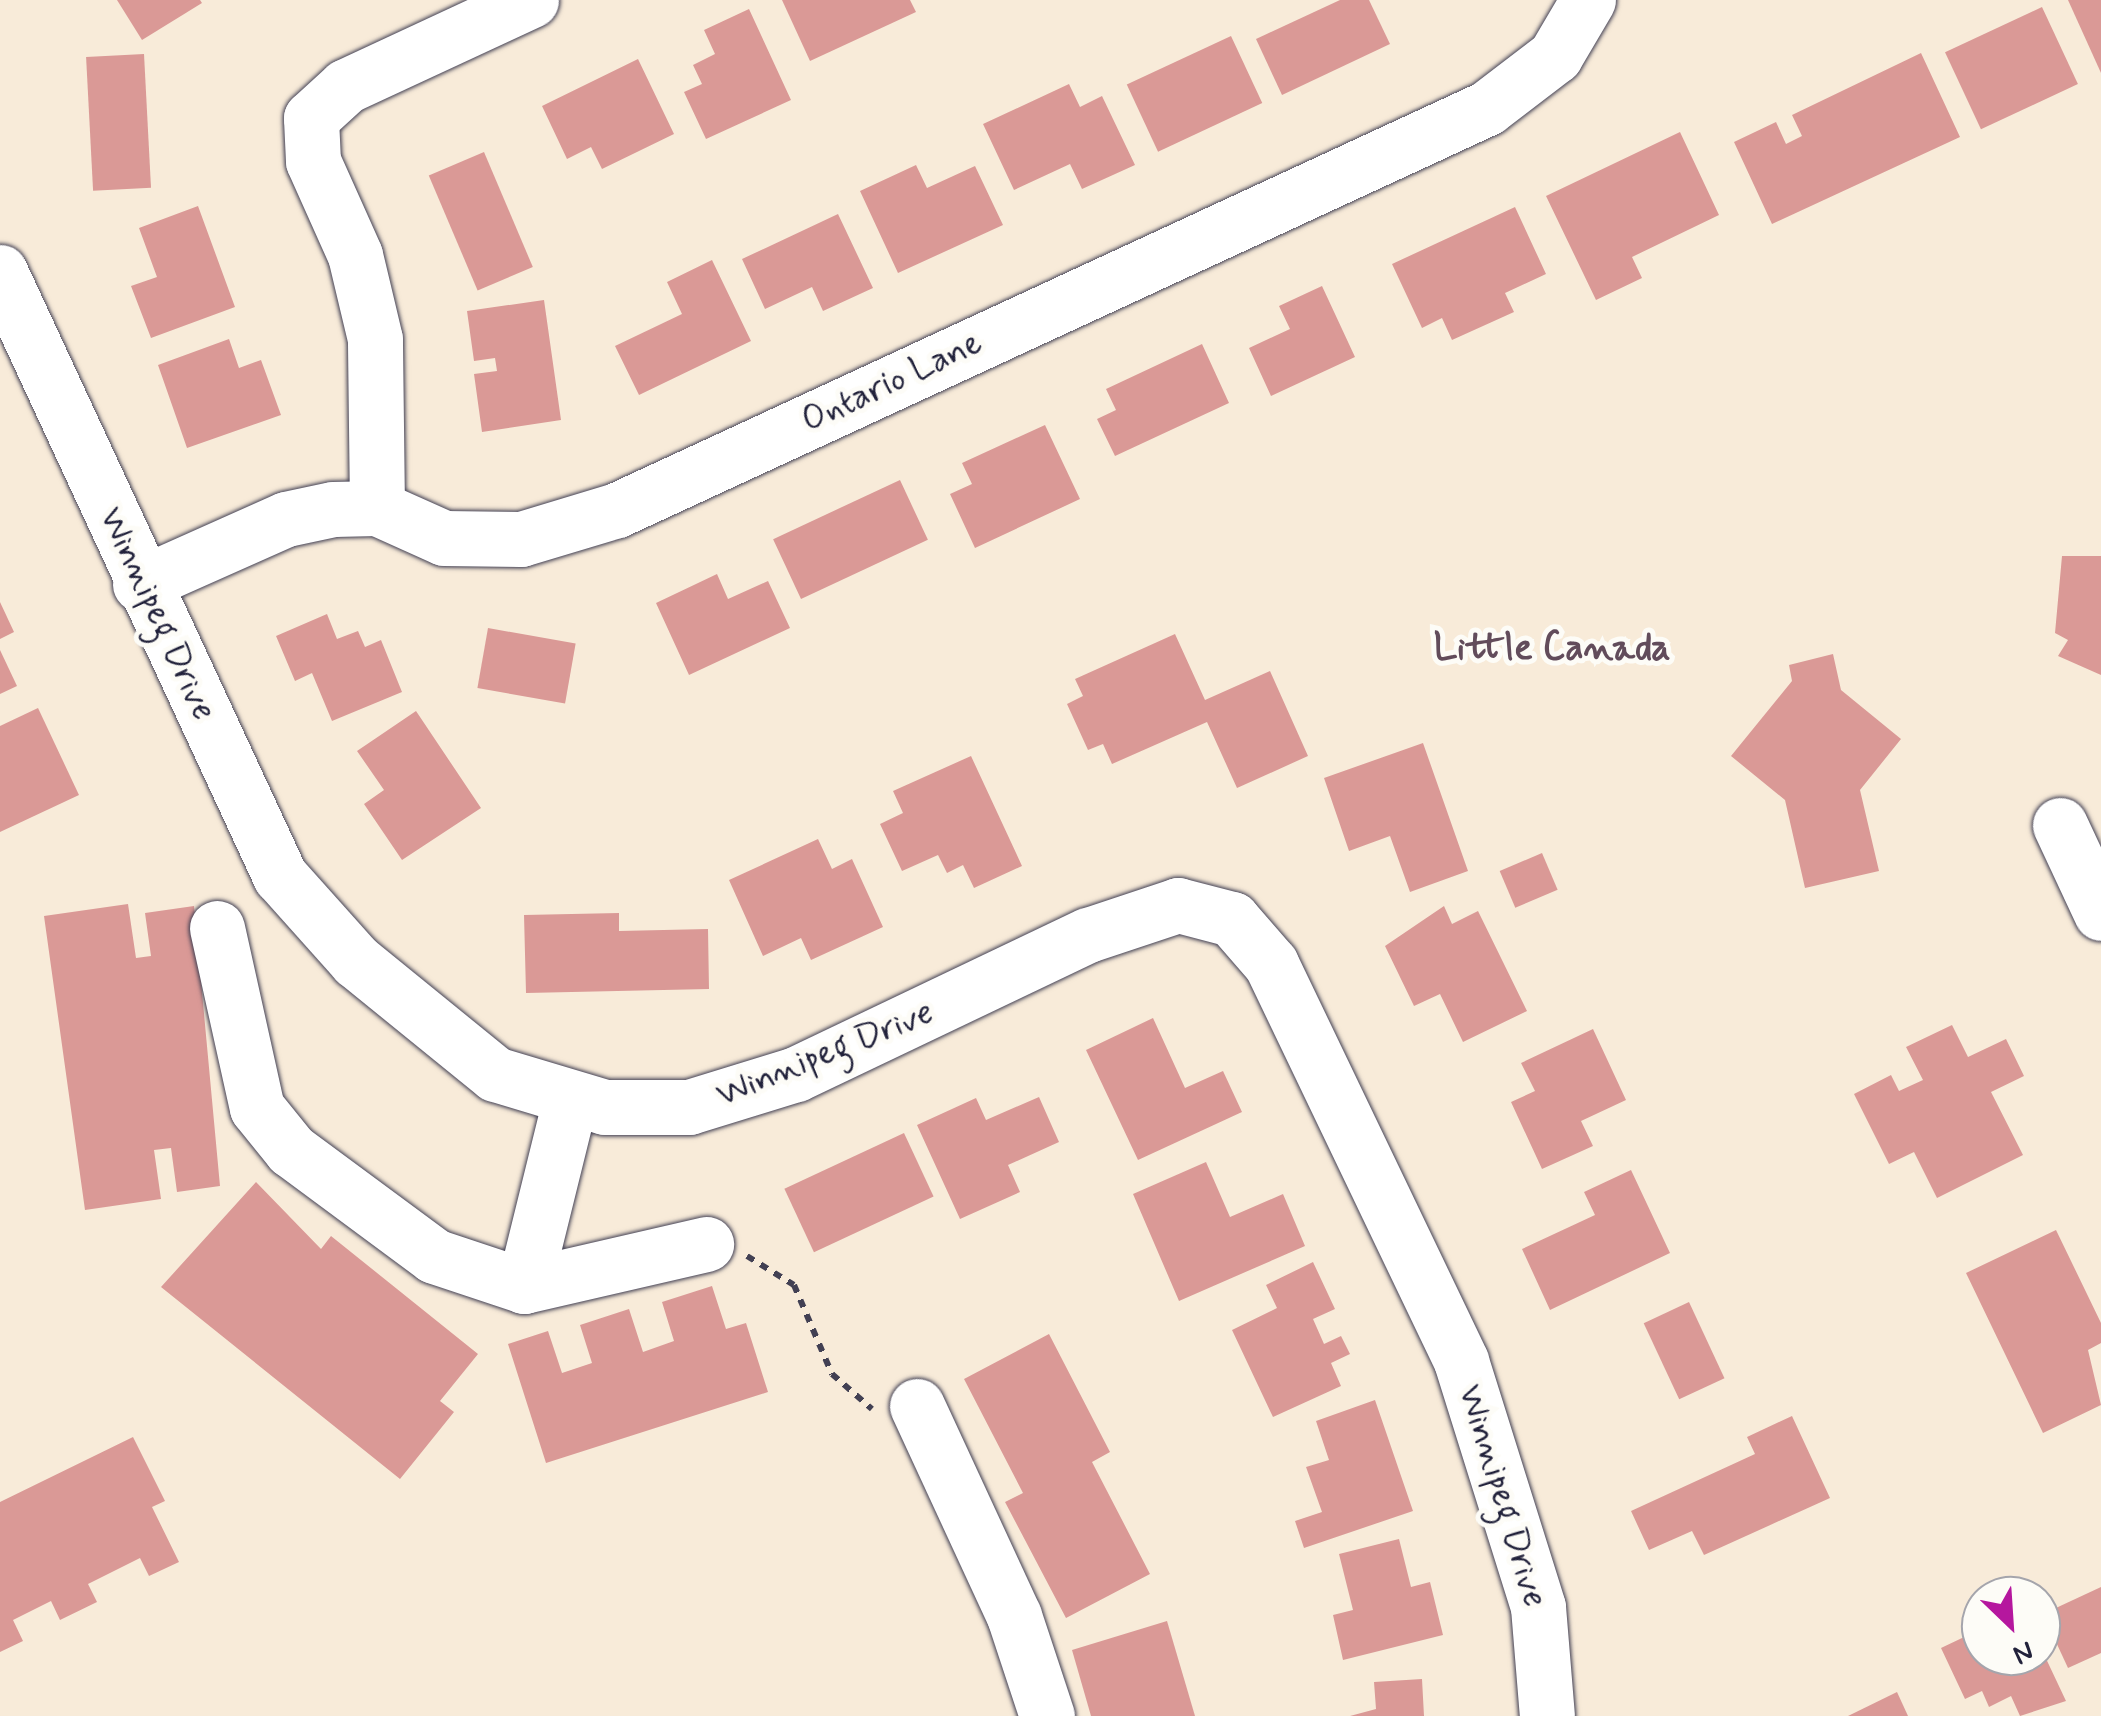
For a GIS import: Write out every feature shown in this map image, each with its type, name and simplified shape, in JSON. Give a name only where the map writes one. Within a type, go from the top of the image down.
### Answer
[{"type":"street","points":[[378,508],[375,339],[355,255],[313,162],[311,118],[346,86],[531,0]]},
{"type":"street","name":"Ontario Lane","points":[[140,584],[286,519],[378,508],[463,538],[520,539],[617,510],[1486,108],[1555,56],[1588,0]]},
{"type":"street","name":"Winnipeg Drive","points":[[0,272],[140,584],[280,876],[310,917],[454,1048],[520,1086],[570,1100],[633,1110],[744,1095],[1088,935],[1178,905],[1232,919],[1270,964],[1461,1361],[1538,1607],[1546,1716]]},
{"type":"street","points":[[2060,825],[2101,913]]},
{"type":"street","points":[[217,928],[245,1081],[272,1131],[434,1256],[524,1286],[706,1244]]},
{"type":"street","points":[[524,1286],[570,1100]]},
{"type":"street","points":[[917,1406],[1014,1616],[1048,1716]]},
{"type":"path","points":[[706,1244],[794,1285],[832,1374],[858,1403],[891,1412],[917,1406]]},
{"type":"building","points":[[117,0],[200,0],[202,3],[142,40]]},
{"type":"building","points":[[782,0],[910,0],[916,12],[810,61]]},
{"type":"building","points":[[1340,0],[1369,0],[1390,44],[1282,95],[1256,39]]},
{"type":"building","points":[[2068,0],[2101,0],[2101,73]]},
{"type":"building","points":[[2042,7],[2078,84],[1981,129],[1945,52]]},
{"type":"building","points":[[749,9],[791,100],[706,139],[684,92],[702,84],[693,65],[715,54],[704,30]]},
{"type":"building","points":[[1231,36],[1262,103],[1158,152],[1127,85]]},
{"type":"building","points":[[1921,53],[1960,137],[1772,224],[1734,142],[1776,122],[1786,144],[1802,136],[1792,115]]},
{"type":"building","points":[[144,54],[151,188],[93,191],[86,57]]},
{"type":"building","points":[[638,59],[674,134],[602,169],[591,147],[567,159],[542,106]]},
{"type":"building","points":[[1069,84],[1080,107],[1102,96],[1135,165],[1082,189],[1070,164],[1014,190],[983,124]]},
{"type":"building","points":[[1680,132],[1719,215],[1632,257],[1642,278],[1596,300],[1546,196]]},
{"type":"building","points":[[484,152],[533,267],[478,291],[429,175]]},
{"type":"building","points":[[916,165],[927,188],[975,166],[1003,225],[898,273],[860,191]]},
{"type":"building","points":[[198,206],[235,307],[151,338],[131,286],[157,277],[139,228]]},
{"type":"building","points":[[1515,207],[1546,274],[1505,293],[1514,312],[1452,340],[1442,318],[1422,328],[1392,264]]},
{"type":"building","points":[[838,214],[873,288],[823,311],[812,287],[765,309],[742,259]]},
{"type":"building","points":[[712,260],[751,341],[639,395],[615,346],[682,314],[667,282]]},
{"type":"building","points":[[1322,286],[1355,357],[1271,396],[1249,348],[1290,329],[1279,306]]},
{"type":"building","points":[[544,300],[561,420],[482,432],[474,374],[497,371],[495,358],[474,361],[467,311]]},
{"type":"building","points":[[229,339],[239,368],[261,360],[281,415],[187,448],[158,365]]},
{"type":"building","points":[[1202,344],[1229,403],[1115,456],[1097,419],[1116,410],[1106,389]]},
{"type":"building","points":[[1045,425],[1080,499],[975,548],[950,494],[972,484],[962,463]]},
{"type":"building","points":[[900,480],[928,540],[801,599],[773,539]]},
{"type":"building","points":[[2062,556],[2101,556],[2101,675],[2058,656],[2068,640],[2055,633]]},
{"type":"building","points":[[717,574],[728,599],[768,581],[790,628],[689,675],[656,603]]},
{"type":"building","points":[[0,602],[14,632],[0,639]]},
{"type":"building","points":[[327,614],[337,639],[358,631],[365,647],[381,640],[402,692],[332,721],[312,673],[295,681],[276,636]]},
{"type":"building","points":[[488,628],[576,643],[565,704],[477,688]]},
{"type":"building","points":[[1175,634],[1205,700],[1270,671],[1308,756],[1237,788],[1207,722],[1112,764],[1103,744],[1088,750],[1067,704],[1083,696],[1075,679]]},
{"type":"building","points":[[0,650],[17,686],[0,694]]},
{"type":"building","points":[[1833,654],[1841,690],[1901,739],[1860,790],[1879,871],[1805,888],[1785,800],[1731,756],[1792,681],[1789,665]]},
{"type":"building","points":[[38,708],[79,795],[0,832],[0,726]]},
{"type":"building","points":[[416,711],[481,808],[402,860],[364,804],[384,790],[357,751]]},
{"type":"building","points":[[1423,743],[1468,871],[1410,892],[1390,836],[1349,851],[1324,778]]},
{"type":"building","points":[[971,756],[1022,866],[974,888],[963,865],[947,873],[938,855],[902,871],[880,824],[903,813],[893,791]]},
{"type":"building","points":[[818,839],[832,869],[852,859],[883,927],[811,960],[801,938],[763,956],[729,880]]},
{"type":"building","points":[[1542,853],[1558,890],[1515,908],[1500,871]]},
{"type":"building","points":[[128,904],[136,958],[151,956],[145,913],[194,906],[220,1186],[177,1192],[171,1148],[154,1150],[161,1199],[85,1210],[44,916]]},
{"type":"building","points":[[1444,906],[1452,924],[1478,911],[1527,1011],[1463,1042],[1440,994],[1414,1006],[1385,946]]},
{"type":"building","points":[[619,913],[619,931],[708,929],[709,989],[526,993],[524,915]]},
{"type":"building","points":[[1153,1018],[1185,1088],[1223,1071],[1242,1112],[1138,1160],[1086,1050]]},
{"type":"building","points":[[1952,1025],[1968,1057],[2006,1039],[2024,1076],[1991,1092],[2023,1155],[1937,1198],[1914,1152],[1889,1164],[1854,1094],[1891,1075],[1899,1091],[1923,1080],[1906,1047]]},
{"type":"building","points":[[1593,1029],[1626,1100],[1581,1121],[1593,1146],[1542,1169],[1511,1102],[1535,1091],[1521,1063]]},
{"type":"building","points":[[1039,1097],[1059,1142],[1008,1165],[1020,1192],[960,1219],[917,1125],[976,1098],[986,1120]]},
{"type":"building","points":[[904,1133],[934,1196],[814,1252],[784,1189]]},
{"type":"building","points":[[1206,1162],[1230,1217],[1283,1194],[1305,1246],[1179,1301],[1133,1194]]},
{"type":"building","points":[[1631,1170],[1670,1253],[1550,1310],[1522,1249],[1595,1215],[1584,1192]]},
{"type":"building","points":[[256,1182],[321,1249],[331,1236],[478,1354],[440,1401],[454,1412],[400,1479],[161,1287]]},
{"type":"building","points":[[2056,1230],[2101,1323],[2101,1343],[2088,1350],[2101,1405],[2043,1433],[1966,1273]]},
{"type":"building","points":[[1313,1262],[1335,1309],[1313,1319],[1324,1344],[1341,1336],[1350,1354],[1331,1363],[1341,1386],[1273,1417],[1232,1330],[1277,1308],[1266,1285]]},
{"type":"building","points":[[712,1286],[726,1329],[746,1323],[768,1392],[546,1463],[508,1344],[548,1331],[562,1373],[592,1363],[580,1325],[629,1309],[643,1352],[674,1341],[662,1302]]},
{"type":"building","points":[[1689,1302],[1724,1378],[1679,1399],[1644,1323]]},
{"type":"building","points":[[1049,1334],[1110,1452],[1092,1462],[1150,1574],[1066,1618],[1005,1502],[1023,1493],[964,1379]]},
{"type":"building","points":[[1375,1400],[1413,1511],[1304,1548],[1295,1521],[1322,1512],[1306,1467],[1329,1460],[1316,1421]]},
{"type":"building","points":[[1792,1416],[1830,1498],[1704,1555],[1692,1531],[1649,1550],[1631,1511],[1755,1454],[1747,1437]]},
{"type":"building","points":[[133,1437],[165,1501],[152,1507],[179,1562],[149,1576],[140,1558],[88,1584],[97,1602],[60,1620],[51,1601],[13,1620],[23,1641],[0,1652],[0,1502]]},
{"type":"building","points":[[1399,1539],[1411,1587],[1430,1582],[1443,1635],[1343,1660],[1333,1615],[1353,1610],[1339,1554]]},
{"type":"building","points":[[2101,1587],[2101,1653],[2068,1668],[2061,1653],[2061,1606]]},
{"type":"building","points":[[1167,1621],[1195,1716],[1091,1716],[1072,1650]]},
{"type":"building","points":[[1961,1638],[1961,1676],[2054,1676],[2066,1701],[2020,1716],[2011,1696],[1989,1707],[1982,1691],[1965,1699],[1941,1648]]},
{"type":"building","points":[[1422,1679],[1424,1716],[1350,1716],[1376,1709],[1374,1682]]},
{"type":"building","points":[[1897,1692],[1908,1716],[1848,1716]]},
{"type":"district","name":"Little Canada","points":[[1552,649]]}]
